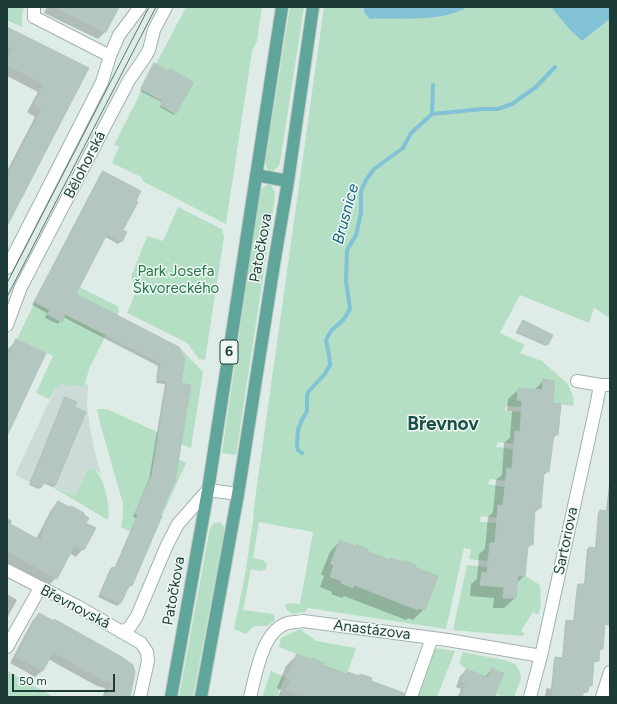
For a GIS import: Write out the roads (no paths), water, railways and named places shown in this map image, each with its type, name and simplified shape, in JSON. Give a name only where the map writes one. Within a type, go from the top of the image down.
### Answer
[{"type":"main road","name":"Patočkova","points":[[171,697],[208,490],[282,7]]},
{"type":"main road","name":"Patočkova","points":[[201,697],[238,494],[288,181],[313,7]]},
{"type":"main road","points":[[256,175],[288,181]]},
{"type":"street","points":[[34,7],[34,17],[110,56]]},
{"type":"street","name":"Bělohorská","points":[[7,268],[102,82],[110,56],[119,35],[140,7]]},
{"type":"street","name":"Bělohorská","points":[[7,325],[21,287],[129,80],[149,50],[154,30],[166,7]]},
{"type":"street","points":[[577,381],[605,385]]},
{"type":"street","name":"Sartoriova","points":[[530,697],[541,656],[596,409],[605,385]]},
{"type":"street","points":[[208,490],[238,494]]},
{"type":"street","name":"Břevnovská","points":[[7,570],[77,606],[121,632],[130,627],[137,616],[167,544],[178,524],[208,490]]},
{"type":"street","points":[[7,647],[40,588]]},
{"type":"street","name":"Anastázova","points":[[250,697],[263,648],[273,633],[286,623],[303,621],[432,638],[541,656]]},
{"type":"street","points":[[121,632],[141,643],[147,652],[148,661],[140,697]]},
{"type":"street","points":[[411,697],[432,638]]},
{"type":"street","points":[[602,697],[610,672]]},
{"type":"water","points":[[363,7],[467,7],[458,12],[433,17],[370,19],[365,14]]},
{"type":"water","points":[[551,7],[610,7],[610,19],[582,41],[570,30]]},
{"type":"waterway","points":[[432,114],[498,109],[512,104],[536,87],[555,67]]},
{"type":"waterway","name":"Brusnice","points":[[302,453],[298,450],[298,430],[307,411],[308,392],[324,375],[330,365],[326,340],[331,331],[344,319],[350,309],[346,281],[347,250],[356,235],[361,213],[361,191],[366,180],[374,169],[403,148],[411,133],[432,114],[433,85]]},
{"type":"tram line","points":[[7,283],[149,7]]},
{"type":"tram line","points":[[7,297],[156,7]]},
{"type":"district","name":"Břevnov","points":[[443,424]]},
{"type":"park label","name":"Park Josefa Škvoreckého","points":[[176,280]]}]
